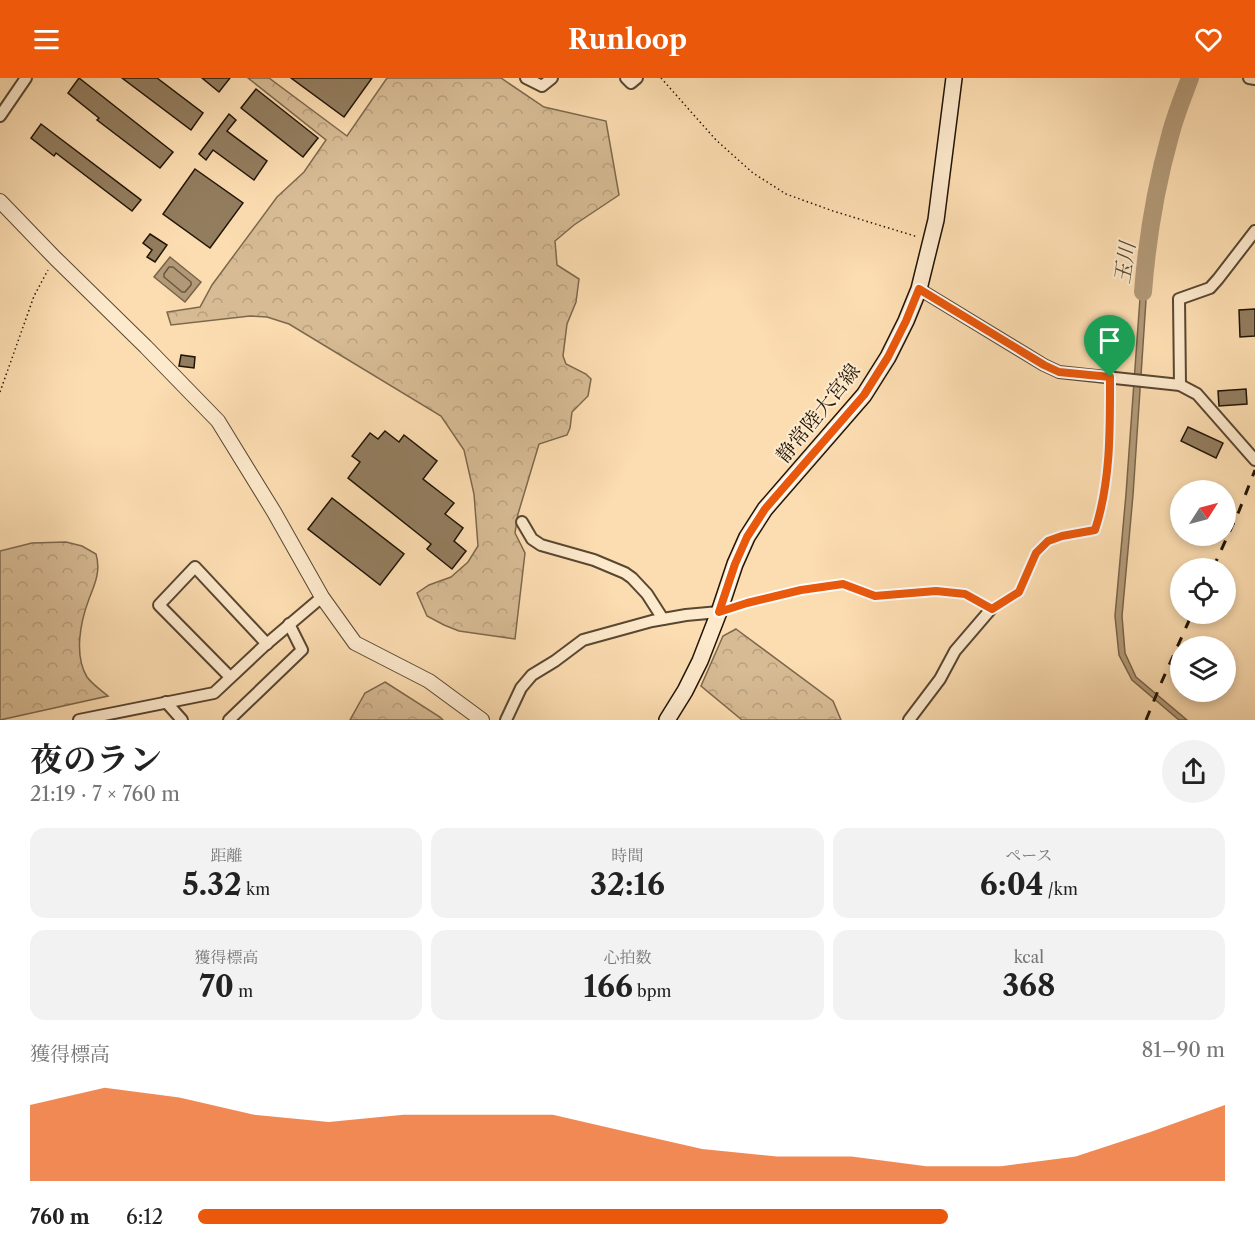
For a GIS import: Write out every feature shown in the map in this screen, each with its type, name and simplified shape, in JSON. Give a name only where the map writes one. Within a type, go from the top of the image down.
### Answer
[{"type":"main road","name":"静常陸大宮線","points":[[667,720],[700,661],[747,537],[765,509],[864,395],[888,357],[906,321],[919,289],[932,242],[954,78]]},
{"type":"street","points":[[0,116],[26,78]]},
{"type":"street","points":[[526,78],[542,86],[552,78]]},
{"type":"street","points":[[626,78],[631,83],[637,78]]},
{"type":"street","points":[[1249,78],[1255,79]]},
{"type":"street","points":[[0,201],[218,421],[322,597],[356,643],[429,681],[482,720]]},
{"type":"street","points":[[1174,385],[1179,299],[1210,288],[1255,231]]},
{"type":"street","points":[[919,289],[1059,372],[1174,385],[1197,394],[1255,460]]},
{"type":"street","points":[[522,522],[532,539],[541,544],[594,560],[625,573],[647,594],[663,619]]},
{"type":"street","points":[[230,677],[159,604],[195,567],[267,644]]},
{"type":"street","points":[[79,720],[214,693],[322,597]]},
{"type":"street","points":[[909,720],[940,680],[955,651],[992,609]]},
{"type":"street","points":[[506,720],[521,688],[532,675],[583,640],[663,619],[719,612]]},
{"type":"street","points":[[229,720],[302,650],[289,624]]},
{"type":"street","points":[[166,702],[182,720]]},
{"type":"path","points":[[661,78],[716,140],[753,173],[786,194],[932,242]]},
{"type":"path","points":[[0,392],[34,296],[54,258]]},
{"type":"path","points":[[719,612],[801,590],[843,584],[875,596],[936,591],[965,594],[992,609],[1019,592],[1036,553],[1048,541],[1095,530],[1102,510],[1110,439],[1113,378]]},
{"type":"green space","points":[[248,78],[269,78],[347,136],[387,78],[501,78],[544,107],[606,121],[619,195],[574,225],[555,241],[557,265],[579,279],[576,302],[567,324],[563,356],[566,364],[591,379],[588,396],[572,412],[567,435],[539,444],[518,514],[515,533],[525,553],[515,639],[459,631],[444,625],[427,616],[417,593],[429,585],[451,577],[468,562],[478,546],[474,494],[464,450],[441,416],[289,324],[267,317],[250,316],[171,325],[167,312],[200,307],[212,285],[277,197],[304,172],[326,140]]},
{"type":"green space","points":[[66,542],[82,546],[96,554],[97,577],[83,618],[80,649],[87,677],[108,696],[0,720],[0,551],[32,543]]},
{"type":"green space","points":[[736,629],[833,701],[841,720],[742,720],[701,686],[723,636]]},
{"type":"green space","points":[[385,682],[443,720],[350,720],[365,693]]},
{"type":"water","points":[[170,257],[201,282],[185,302],[154,277]]},
{"type":"water","points":[[1142,270],[1148,270],[1133,495],[1122,616],[1125,653],[1136,677],[1187,720],[1179,720],[1132,680],[1119,655],[1115,616]]},
{"type":"building","points":[[79,78],[173,152],[160,168],[97,120],[99,118],[68,93]]},
{"type":"building","points":[[122,78],[157,78],[203,113],[191,130]]},
{"type":"building","points":[[202,78],[230,78],[219,92]]},
{"type":"building","points":[[291,78],[372,78],[344,117]]},
{"type":"building","points":[[256,89],[318,138],[303,157],[241,108]]},
{"type":"building","points":[[229,114],[236,120],[227,131],[267,161],[254,180],[213,150],[206,160],[199,154]]},
{"type":"building","points":[[41,124],[141,200],[132,211],[56,153],[54,156],[31,138]]},
{"type":"building","points":[[195,169],[243,203],[210,248],[163,214]]},
{"type":"building","points":[[150,234],[167,245],[155,262],[147,257],[152,250],[143,243]]},
{"type":"building","points":[[1255,309],[1255,336],[1240,337],[1239,310]]},
{"type":"building","points":[[181,355],[195,357],[194,368],[179,366]]},
{"type":"building","points":[[1246,389],[1247,404],[1219,406],[1218,391]]},
{"type":"building","points":[[1188,427],[1223,443],[1216,458],[1181,441]]},
{"type":"building","points":[[385,431],[399,442],[404,435],[437,461],[423,479],[454,503],[445,514],[463,528],[454,541],[466,551],[452,569],[427,549],[431,544],[348,478],[360,462],[352,456],[370,433],[378,439]]},
{"type":"building","points":[[332,498],[404,554],[380,585],[308,529]]},
{"type":"waterway","name":"玉川","points":[[1143,292],[1160,174],[1174,121],[1190,78]]},
{"type":"railway","points":[[1218,558],[1255,470]]},
{"type":"railway","points":[[1146,720],[1188,624]]},
{"type":"route","points":[[919,289],[1059,372],[1110,377],[1110,439],[1102,510],[1095,530],[1048,541],[1036,553],[1019,592],[992,609],[965,594],[936,591],[875,596],[843,584],[801,590],[719,612],[747,537],[765,509],[864,395],[888,357],[919,289]]}]
